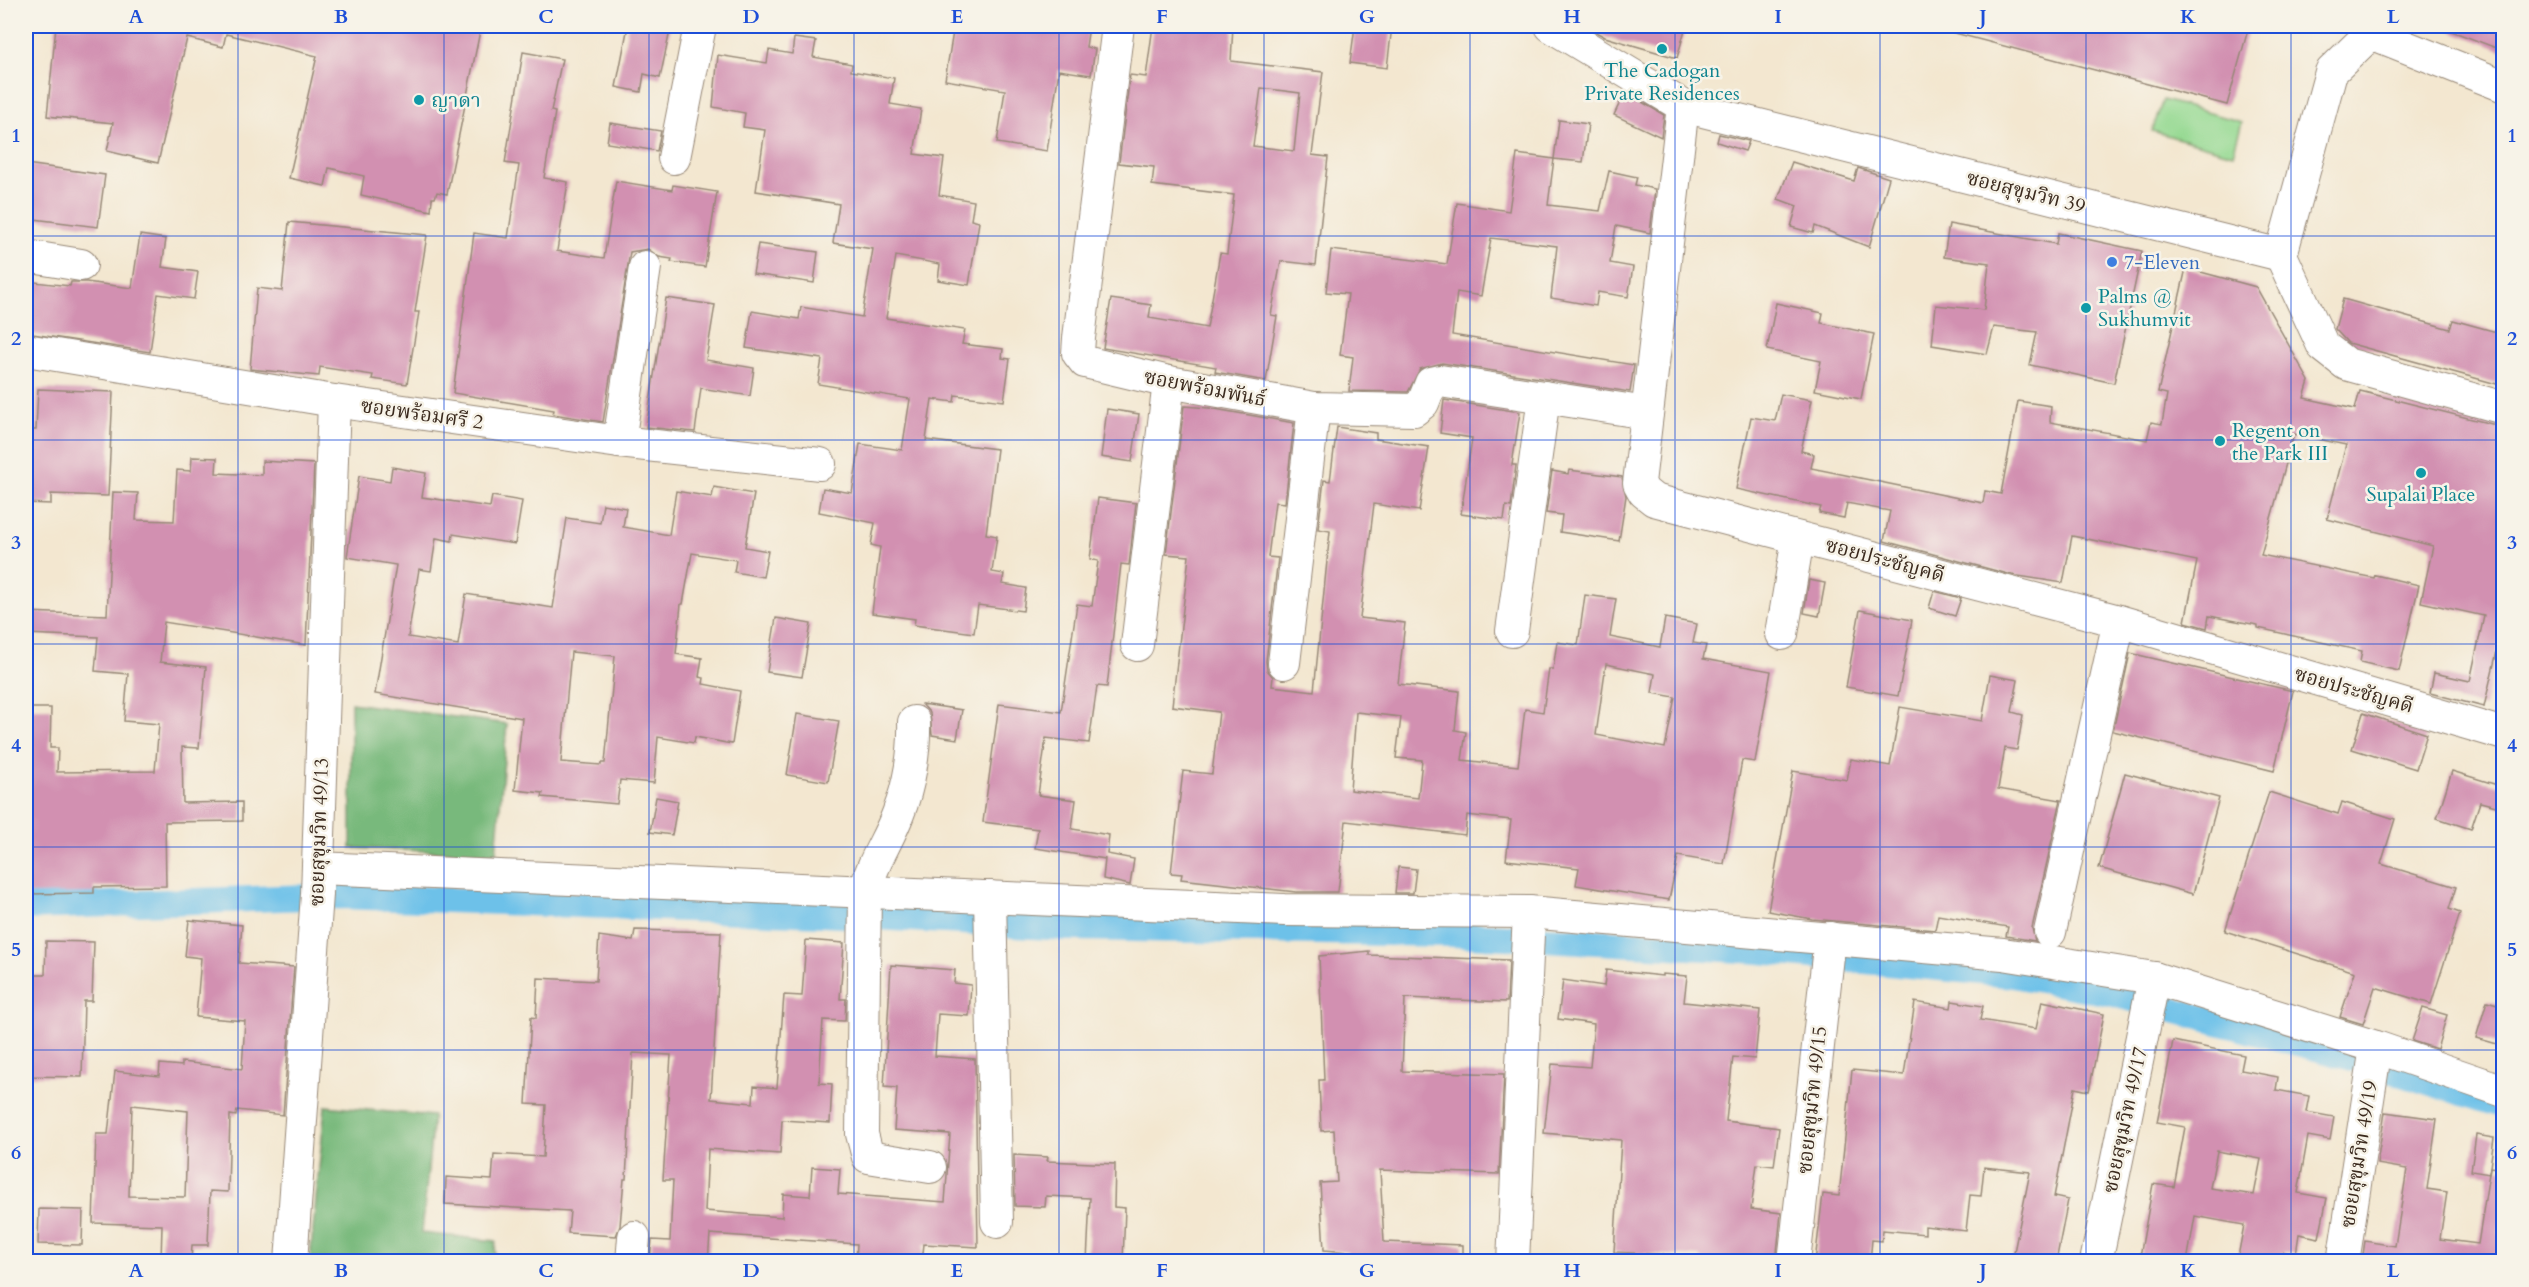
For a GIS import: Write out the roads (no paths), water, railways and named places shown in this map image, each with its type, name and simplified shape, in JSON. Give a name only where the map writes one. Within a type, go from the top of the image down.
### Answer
[{"type":"street","points":[[674,158],[700,26]]},
{"type":"street","name":"ซอยพร้อมพันธ์","points":[[1118,26],[1093,210],[1078,353],[1085,362],[1169,382],[1314,408],[1414,410],[1423,403],[1431,383],[1440,381],[1647,413]]},
{"type":"street","name":"ซอยสุขุมวิท 39","points":[[1551,26],[1683,106],[2281,255]]},
{"type":"street","points":[[2504,86],[2372,29],[2331,72],[2281,255],[2323,346],[2334,356],[2346,364],[2504,408]]},
{"type":"street","name":"ซอยประชัญคดี","points":[[1683,106],[1639,483],[1644,492],[1654,500],[2118,621],[2504,734]]},
{"type":"street","points":[[26,256],[81,266]]},
{"type":"street","points":[[620,442],[645,267]]},
{"type":"street","name":"ซอยพร้อมศรี 2","points":[[26,350],[334,401],[620,442],[820,464]]},
{"type":"street","points":[[1137,645],[1169,382]]},
{"type":"street","points":[[1512,631],[1544,397]]},
{"type":"street","name":"ซอยสุขุมวิท 49/13","points":[[291,1262],[318,868],[334,401]]},
{"type":"street","points":[[1284,663],[1314,408]]},
{"type":"street","points":[[1782,634],[1798,538]]},
{"type":"street","points":[[2050,932],[2118,621]]},
{"type":"street","points":[[914,722],[915,744],[899,813],[869,871],[865,892],[864,1148],[868,1157],[930,1167]]},
{"type":"street","points":[[318,868],[1284,910],[1529,912],[2003,954],[2154,978],[2376,1047],[2504,1091]]},
{"type":"street","points":[[990,897],[997,1222]]},
{"type":"street","points":[[1513,1262],[1529,912]]},
{"type":"street","name":"ซอยสุขุมวิท 49/15","points":[[1794,1262],[1830,938]]},
{"type":"street","name":"ซอยสุขุมวิท 49/17","points":[[2096,1262],[2154,978]]},
{"type":"street","name":"ซอยสุขุมวิท 49/19","points":[[2343,1262],[2376,1047]]},
{"type":"waterway","points":[[26,907],[340,896],[822,914],[1067,928],[1452,934],[1759,951],[2013,975],[2110,993],[2349,1057],[2504,1106]]},
{"type":"place","name":"The Cadogan Private Residences","points":[[1662,49]]},
{"type":"place","name":"ญาดา","points":[[419,100]]},
{"type":"place","name":"7-Eleven","points":[[2112,262]]},
{"type":"place","name":"Palms @ Sukhumvit","points":[[2086,308]]},
{"type":"place","name":"Regent on the Park III","points":[[2220,441]]},
{"type":"place","name":"Supalai Place","points":[[2421,473]]}]
